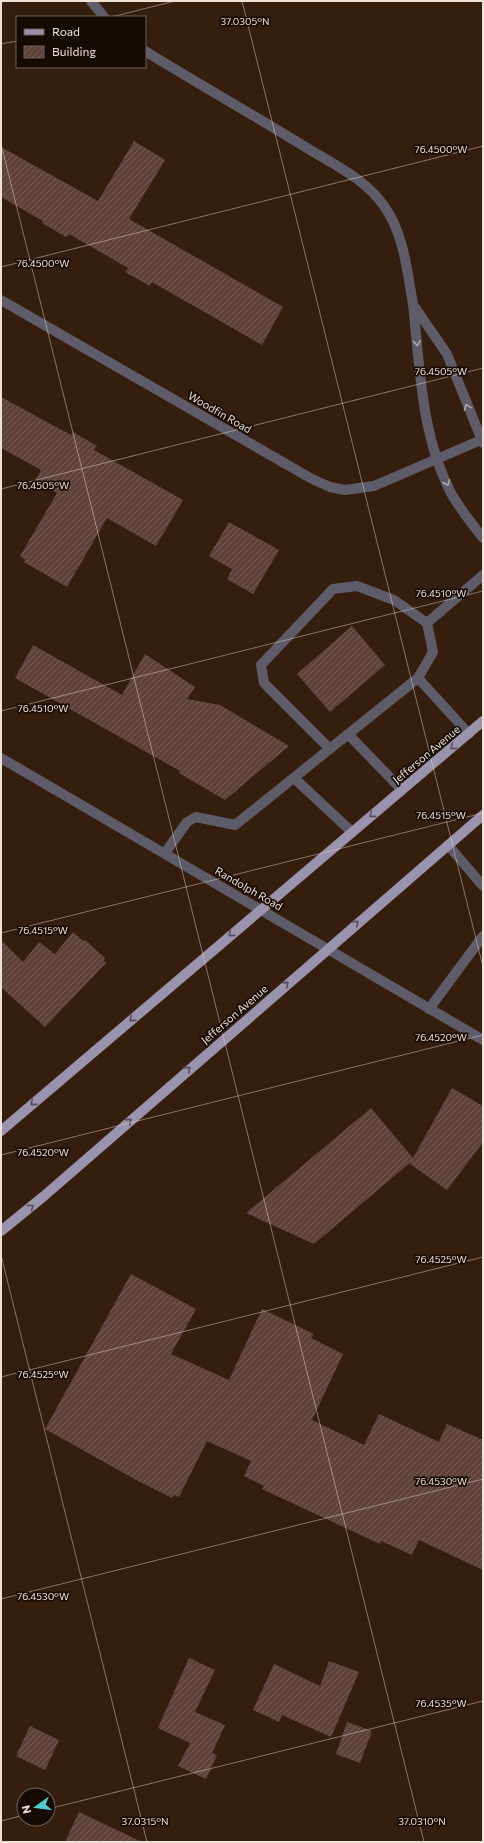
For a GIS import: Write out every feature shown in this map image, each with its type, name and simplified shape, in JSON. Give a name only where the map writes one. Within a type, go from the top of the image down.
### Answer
[{"type":"main road","name":"Jefferson Avenue","points":[[1,1130],[483,722]]},
{"type":"main road","name":"Jefferson Avenue","points":[[1,1231],[44,1196],[483,815]]},
{"type":"street","points":[[91,1],[103,16]]},
{"type":"street","points":[[146,52],[293,139],[355,178],[370,190],[384,205],[394,222],[405,257],[413,304],[424,407],[437,459],[452,494],[483,538]]},
{"type":"street","name":"Woodfin Road","points":[[1,300],[312,480],[330,487],[345,490],[374,486],[482,441],[447,354],[413,304]]},
{"type":"street","points":[[427,623],[483,575]]},
{"type":"street","points":[[165,853],[187,822],[196,817],[235,825],[294,778],[330,749],[348,734],[418,678],[433,652],[427,623],[394,600],[357,586],[333,589],[261,665],[264,683],[330,749]]},
{"type":"street","points":[[418,678],[469,734]]},
{"type":"street","points":[[348,734],[402,790]]},
{"type":"street","name":"Randolph Road","points":[[1,758],[483,1040]]},
{"type":"street","points":[[294,778],[352,832]]},
{"type":"street","points":[[448,845],[483,886]]},
{"type":"street","points":[[429,1009],[483,936]]},
{"type":"building","points":[[134,141],[165,160],[129,219],[283,307],[262,345],[152,282],[150,286],[125,272],[128,268],[69,234],[66,237],[42,223],[43,221],[1,197],[1,147],[98,201]]},
{"type":"building","points":[[1,397],[71,435],[73,432],[97,446],[94,450],[183,500],[156,546],[107,518],[67,587],[24,562],[25,560],[20,556],[57,493],[35,480],[41,470],[1,448]]},
{"type":"building","points":[[229,522],[279,550],[253,594],[227,579],[232,569],[209,556]]},
{"type":"building","points":[[352,626],[385,665],[330,712],[297,674]]},
{"type":"building","points":[[33,645],[122,695],[145,654],[195,687],[187,699],[220,705],[289,746],[225,800],[179,773],[180,771],[15,678]]},
{"type":"building","points":[[73,932],[83,941],[85,940],[105,958],[104,961],[106,963],[45,1027],[1,987],[1,940],[23,962],[39,942],[55,954]]},
{"type":"building","points":[[452,1088],[483,1106],[483,1142],[447,1190],[410,1164],[412,1161],[314,1244],[246,1213],[371,1108],[413,1158]]},
{"type":"building","points":[[131,1274],[196,1309],[171,1354],[229,1380],[262,1309],[314,1334],[311,1338],[343,1354],[312,1420],[364,1445],[379,1414],[439,1442],[447,1424],[483,1440],[483,1570],[419,1540],[412,1555],[381,1541],[380,1544],[262,1489],[264,1486],[244,1476],[251,1461],[207,1441],[179,1497],[174,1495],[172,1498],[138,1481],[45,1429]]},
{"type":"building","points":[[189,1658],[215,1670],[195,1712],[225,1725],[212,1753],[217,1755],[206,1779],[178,1766],[190,1743],[158,1728]]},
{"type":"building","points":[[329,1661],[359,1672],[331,1737],[282,1715],[279,1722],[253,1710],[274,1664],[320,1686]]},
{"type":"building","points":[[347,1722],[372,1731],[360,1763],[336,1754]]},
{"type":"building","points":[[30,1726],[59,1740],[45,1770],[16,1756]]},
{"type":"building","points":[[79,1812],[142,1842],[65,1842]]}]
